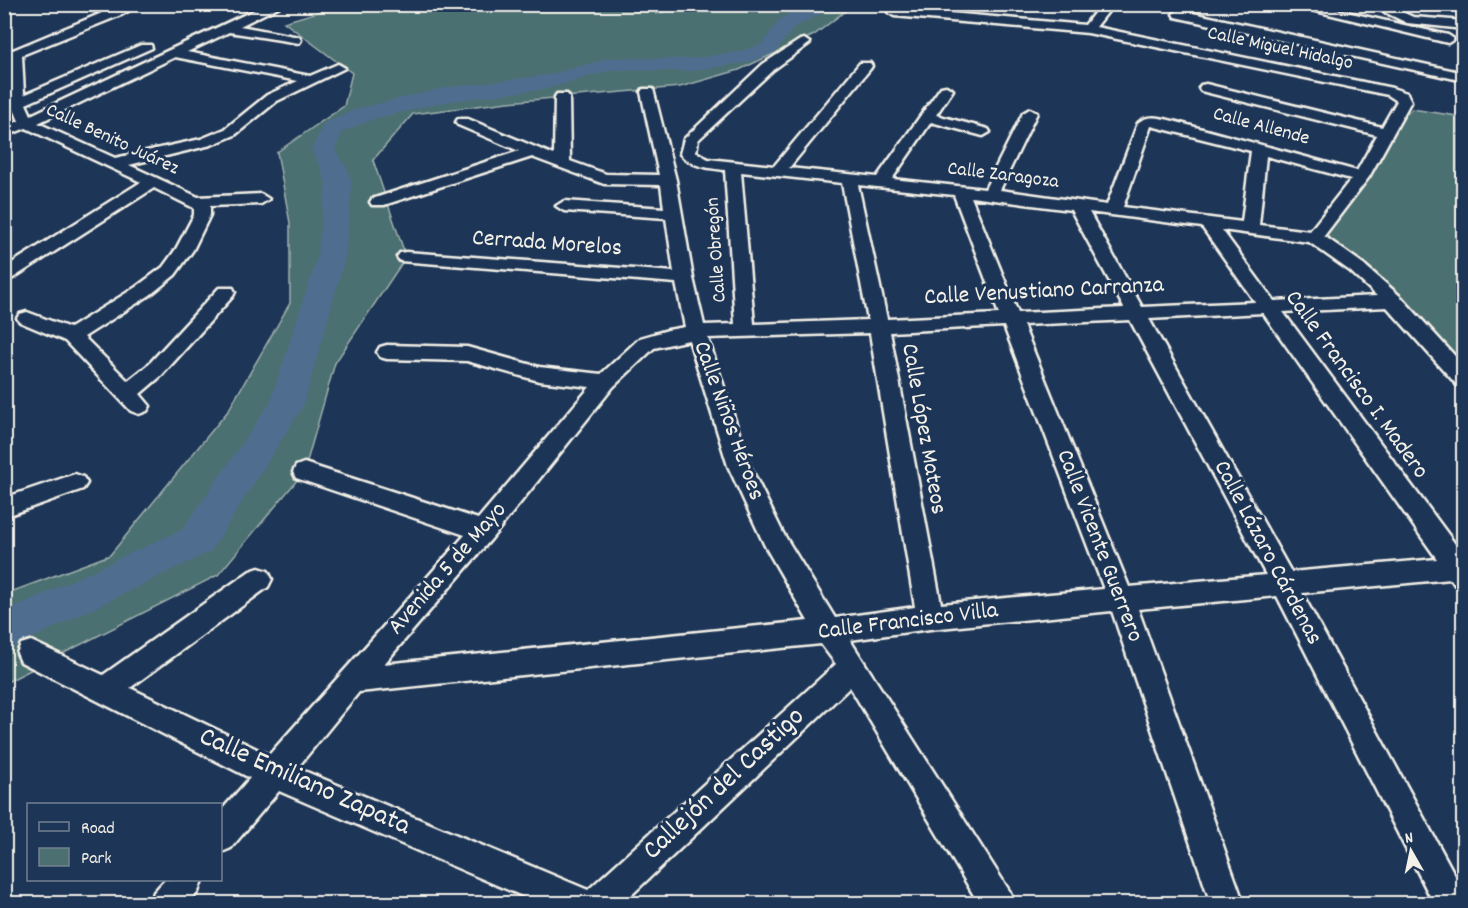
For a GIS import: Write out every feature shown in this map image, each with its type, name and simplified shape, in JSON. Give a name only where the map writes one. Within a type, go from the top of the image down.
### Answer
[{"type":"street","points":[[75,4],[117,12]]},
{"type":"street","points":[[8,54],[134,4]]},
{"type":"street","name":"Calle Miguel Hidalgo","points":[[902,4],[894,12],[1088,29],[1392,92],[1402,96],[1404,100],[1387,133]]},
{"type":"street","points":[[916,31],[948,4]]},
{"type":"street","points":[[1088,29],[1108,4]]},
{"type":"street","points":[[1293,4],[1408,25],[1461,25]]},
{"type":"street","points":[[1374,4],[1408,25],[1445,56],[1464,77]]},
{"type":"street","points":[[4,133],[278,5]]},
{"type":"street","points":[[968,19],[984,9]]},
{"type":"street","points":[[1170,27],[1182,9],[1445,56]]},
{"type":"street","points":[[1445,56],[1453,28],[1461,25]]},
{"type":"street","points":[[228,28],[296,40]]},
{"type":"street","name":"Calle Zaragoza","points":[[804,43],[768,67],[691,139],[688,154],[704,163],[990,194],[1314,237]]},
{"type":"street","points":[[11,105],[147,48]]},
{"type":"street","points":[[172,53],[312,80]]},
{"type":"street","name":"Calle Benito Juárez","points":[[8,54],[11,105],[27,123],[151,183],[196,202],[261,199]]},
{"type":"street","points":[[778,171],[865,66]]},
{"type":"street","points":[[111,164],[206,142],[239,126],[272,98],[338,68]]},
{"type":"street","points":[[1206,88],[1387,133],[1361,177],[1314,237],[1356,267],[1394,301],[1464,381]]},
{"type":"street","points":[[881,183],[946,90]]},
{"type":"street","name":"Calle Niños Héroes","points":[[648,92],[668,180],[684,278],[703,332],[739,466],[774,539],[828,631],[853,666],[998,903]]},
{"type":"street","points":[[562,98],[562,164]]},
{"type":"street","points":[[990,194],[1030,113]]},
{"type":"street","points":[[927,117],[983,132]]},
{"type":"street","name":"Calle Allende","points":[[1113,210],[1145,123],[1150,121],[1259,148],[1361,177]]},
{"type":"street","points":[[463,122],[531,152],[604,179],[668,180]]},
{"type":"street","points":[[1250,228],[1259,148]]},
{"type":"street","points":[[378,202],[531,152]]},
{"type":"street","name":"Calle Obregón","points":[[733,166],[738,332]]},
{"type":"street","name":"Calle López Mateos","points":[[849,178],[879,326],[930,617]]},
{"type":"street","points":[[4,276],[151,183]]},
{"type":"street","name":"Calle Vicente Guerrero","points":[[961,192],[1121,599],[1228,903]]},
{"type":"street","points":[[72,336],[143,291],[169,271],[184,250],[202,215],[202,207],[196,202]]},
{"type":"street","points":[[564,206],[674,214]]},
{"type":"street","name":"Calle Lázaro Cárdenas","points":[[1077,206],[1284,584],[1452,903]]},
{"type":"street","name":"Calle Francisco I. Madero","points":[[1208,223],[1267,307],[1461,570]]},
{"type":"street","name":"Cerrada Morelos","points":[[406,258],[684,278]]},
{"type":"street","points":[[27,318],[72,336],[133,399],[154,371],[226,292]]},
{"type":"street","name":"Calle Venustiano Carranza","points":[[703,332],[879,326],[1394,301]]},
{"type":"street","name":"Avenida 5 de Mayo","points":[[222,835],[352,680],[483,531],[606,381],[647,343],[669,336],[703,332]]},
{"type":"street","points":[[387,352],[467,354],[539,374],[606,381]]},
{"type":"street","points":[[304,472],[483,531]]},
{"type":"street","points":[[4,508],[75,483]]},
{"type":"street","name":"Calle Francisco Villa","points":[[352,680],[828,631],[930,617],[1461,570]]},
{"type":"street","points":[[105,689],[259,579]]},
{"type":"street","name":"Calle Emiliano Zapata","points":[[31,653],[273,773],[581,903]]},
{"type":"street","name":"Callejón del Castigo","points":[[597,903],[853,666]]},
{"type":"street","points":[[166,903],[184,881]]},
{"type":"green space","points":[[345,4],[654,4],[656,14],[689,5],[853,5],[814,35],[739,70],[680,87],[508,102],[413,114],[373,160],[406,257],[335,363],[304,472],[218,575],[5,683],[5,594],[110,555],[228,411],[290,303],[290,223],[277,152],[344,106],[352,73],[284,22]]},
{"type":"green space","points":[[1412,109],[1463,117],[1463,380],[1394,301],[1314,237],[1387,133]]},
{"type":"waterway","points":[[4,633],[197,540],[286,406],[331,258],[339,184],[334,168],[323,150],[332,128],[365,114],[444,95],[550,81],[610,64],[689,65],[743,58],[769,48],[786,24],[825,4]]}]
